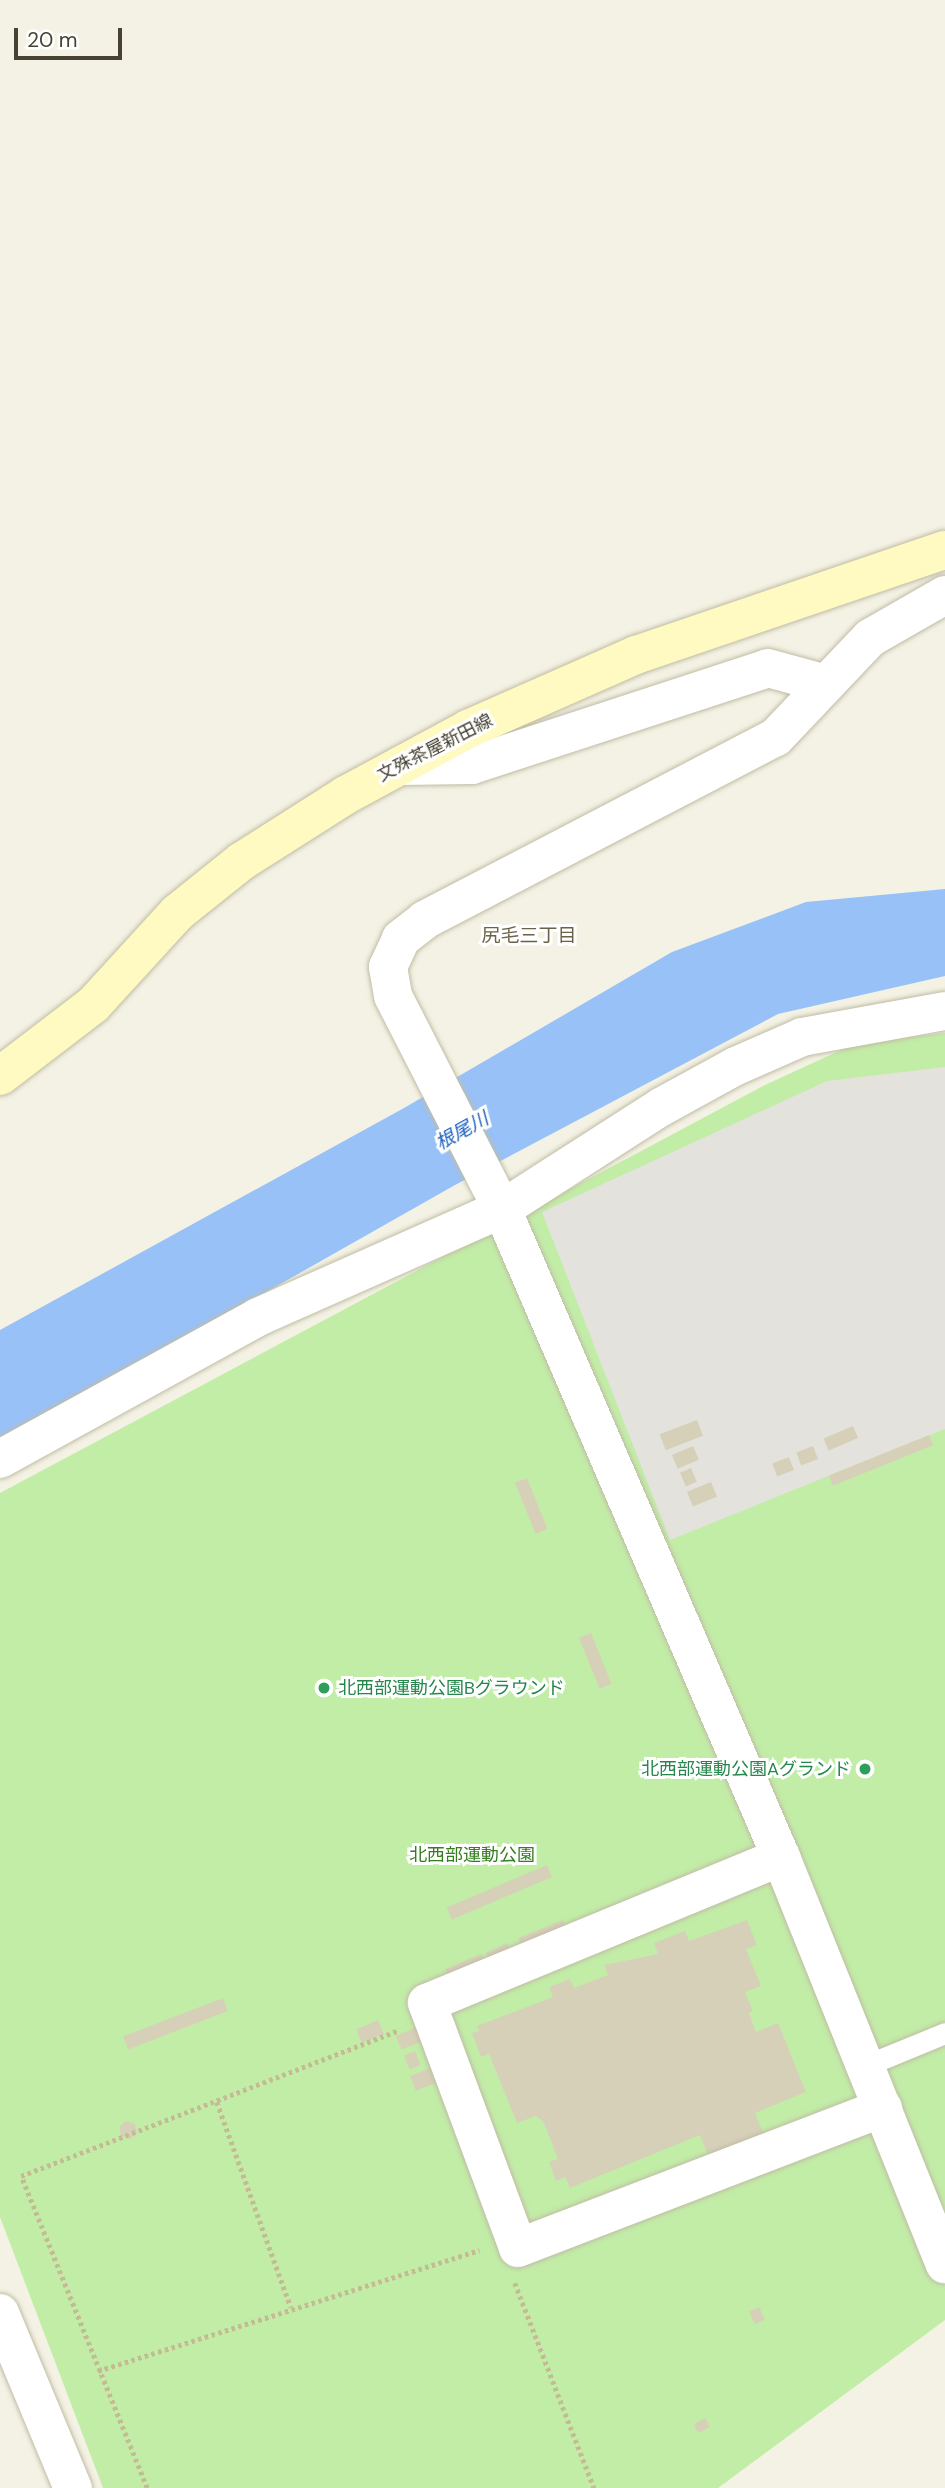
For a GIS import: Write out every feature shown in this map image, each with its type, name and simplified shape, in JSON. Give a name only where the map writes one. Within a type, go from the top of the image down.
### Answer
[{"type":"main road","name":"文殊茶屋新田線","points":[[0,1076],[93,1004],[177,913],[242,861],[400,766],[468,729],[636,655],[945,550]]},
{"type":"street","points":[[945,595],[898,618],[823,682],[776,737],[425,920],[401,940],[388,967],[393,996],[421,1058],[502,1209],[781,1857],[945,2263]]},
{"type":"street","points":[[400,766],[472,765],[768,668],[823,682]]},
{"type":"street","points":[[0,1459],[258,1317],[502,1209],[661,1107],[736,1066],[802,1037],[945,1011]]},
{"type":"street","points":[[781,1857],[426,2003],[518,2249],[883,2108]]},
{"type":"street","points":[[0,2313],[10,2367],[73,2488]]},
{"type":"lane","points":[[867,2065],[945,2033]]},
{"type":"path","points":[[148,2488],[98,2371],[21,2176],[217,2102],[396,2029]]},
{"type":"path","points":[[217,2102],[291,2307]]},
{"type":"path","points":[[98,2371],[291,2307],[487,2248]]},
{"type":"green space","name":"北西部運動公園","points":[[945,1033],[945,2320],[718,2488],[103,2488],[0,2217],[0,1493],[765,1085],[856,1043]]},
{"type":"shaded area","points":[[945,1067],[945,1429],[670,1540],[542,1212],[827,1081]]},
{"type":"water","name":"根尾川","points":[[945,889],[945,976],[778,1014],[455,1185],[0,1443],[0,1330],[404,1108],[672,952],[806,902]]},
{"type":"building","points":[[697,1420],[703,1436],[666,1450],[660,1434]]},
{"type":"building","points":[[853,1426],[858,1438],[829,1450],[824,1439]]},
{"type":"building","points":[[929,1435],[933,1445],[833,1486],[829,1475]]},
{"type":"building","points":[[693,1446],[699,1460],[678,1469],[672,1455]]},
{"type":"building","points":[[813,1446],[818,1459],[801,1466],[796,1452]]},
{"type":"building","points":[[789,1457],[794,1470],[777,1477],[772,1463]]},
{"type":"building","points":[[691,1468],[697,1482],[686,1486],[680,1473]]},
{"type":"building","points":[[527,1478],[548,1529],[536,1534],[515,1483]]},
{"type":"building","points":[[711,1482],[717,1497],[693,1507],[687,1492]]},
{"type":"building","points":[[591,1633],[612,1684],[600,1689],[579,1638]]},
{"type":"building","points":[[547,1865],[552,1877],[452,1920],[447,1908]]},
{"type":"building","points":[[563,1920],[569,1935],[524,1953],[518,1938]]},
{"type":"building","points":[[747,1920],[757,1945],[746,1949],[761,1986],[745,1992],[753,2011],[749,2013],[756,2032],[778,2023],[806,2092],[755,2113],[764,2135],[710,2160],[700,2135],[570,2188],[565,2177],[556,2181],[549,2162],[558,2159],[543,2121],[536,2116],[517,2123],[489,2054],[481,2057],[472,2033],[479,2031],[477,2026],[553,1997],[549,1987],[570,1979],[574,1988],[608,1975],[604,1965],[658,1954],[654,1943],[685,1931],[689,1941]]},
{"type":"building","points":[[507,1943],[514,1958],[493,1968],[486,1953]]},
{"type":"building","points":[[481,1954],[486,1966],[450,1981],[445,1969]]},
{"type":"building","points":[[223,1998],[228,2011],[128,2049],[123,2036]]},
{"type":"building","points":[[378,2020],[384,2034],[362,2043],[356,2029]]},
{"type":"building","points":[[417,2027],[423,2041],[402,2050],[396,2036]]},
{"type":"building","points":[[415,2051],[421,2065],[410,2069],[404,2056]]},
{"type":"building","points":[[435,2066],[441,2081],[416,2091],[410,2076]]},
{"type":"building","points":[[126,2121],[135,2124],[137,2133],[130,2139],[121,2136],[119,2127]]},
{"type":"building","points":[[759,2307],[765,2320],[755,2324],[749,2312]]},
{"type":"building","points":[[705,2418],[710,2427],[698,2433],[694,2424]]},
{"type":"place","name":"北西部運動公園Bグラウンド","points":[[324,1688]]},
{"type":"place","name":"北西部運動公園Aグランド","points":[[865,1769]]},
{"type":"district","name":"尻毛三丁目","points":[[529,936]]}]
